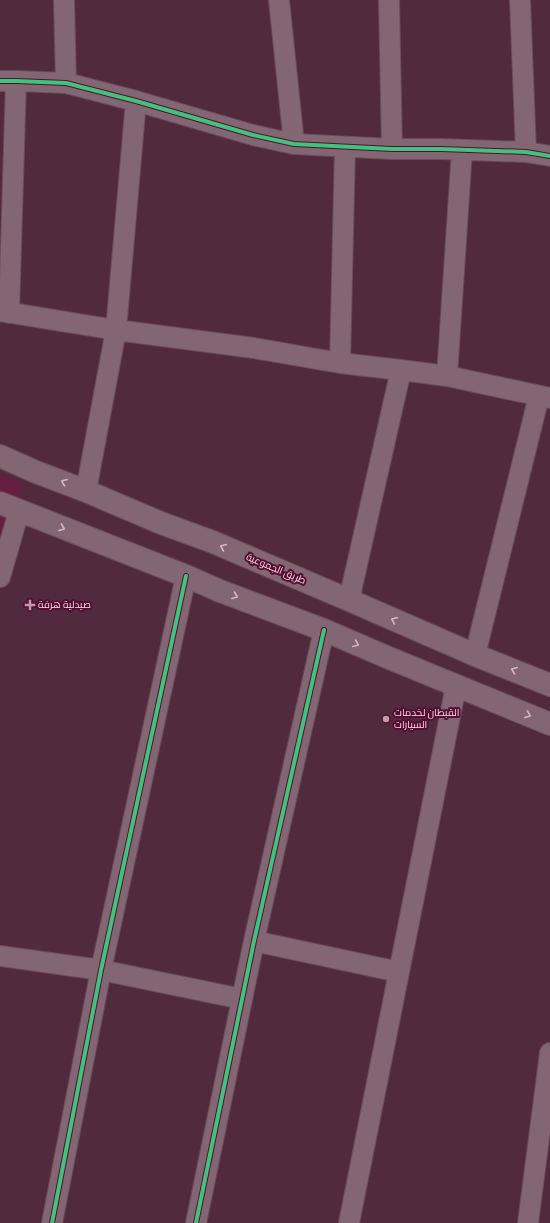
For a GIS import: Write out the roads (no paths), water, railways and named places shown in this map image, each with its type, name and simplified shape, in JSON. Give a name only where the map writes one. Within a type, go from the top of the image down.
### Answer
[{"type":"main road","name":"طريق الجموعية","points":[[0,456],[349,600],[475,655],[550,685]]},
{"type":"main road","points":[[9,507],[186,576],[220,591],[324,630],[550,724]]},
{"type":"street","points":[[64,0],[66,83]]},
{"type":"street","points":[[279,0],[294,144]]},
{"type":"street","points":[[389,0],[392,149]]},
{"type":"street","points":[[520,0],[526,152]]},
{"type":"street","points":[[475,655],[545,397],[447,376],[340,363],[254,348],[116,330],[4,312],[8,81],[66,83],[136,101],[253,135],[294,144],[392,149],[526,152],[550,156]]},
{"type":"street","points":[[86,491],[116,330],[136,101]]},
{"type":"street","points":[[340,363],[345,147]]},
{"type":"street","points":[[447,376],[462,150]]},
{"type":"street","points":[[349,600],[401,370]]},
{"type":"street","points":[[0,577],[9,507]]},
{"type":"street","points":[[52,1223],[101,970],[186,576]]},
{"type":"street","points":[[196,1223],[254,941],[324,630]]},
{"type":"street","points":[[349,1223],[456,686]]},
{"type":"street","points":[[254,941],[399,972]]},
{"type":"street","points":[[0,956],[101,970],[242,999]]},
{"type":"street","points":[[528,1223],[550,1053]]},
{"type":"place","name":"صيدلية هرفة","points":[[30,605]]},
{"type":"place","name":"القبطان لخدمات السيارات","points":[[386,719]]}]
